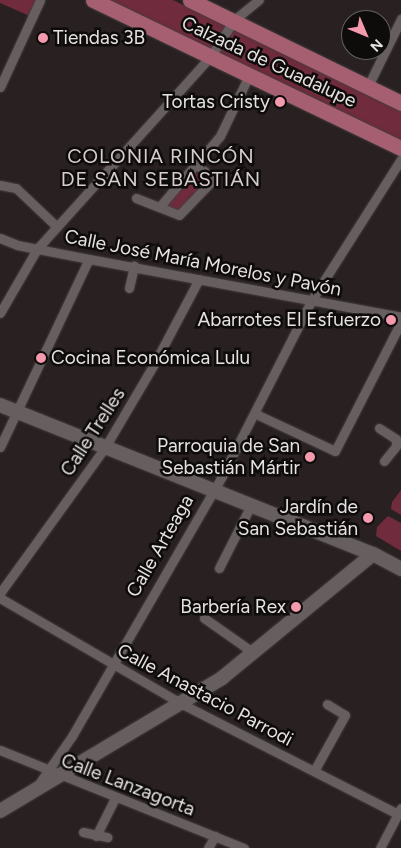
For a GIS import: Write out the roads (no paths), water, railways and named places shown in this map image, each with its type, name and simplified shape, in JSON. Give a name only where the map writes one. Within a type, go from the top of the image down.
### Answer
[{"type":"main road","name":"Calzada de Guadalupe","points":[[93,0],[401,148]]},
{"type":"main road","name":"Calzada de Guadalupe","points":[[190,0],[368,86],[401,104]]},
{"type":"street","points":[[0,87],[40,0]]},
{"type":"street","points":[[0,313],[37,248],[211,56],[234,20],[259,0]]},
{"type":"street","points":[[368,86],[401,19]]},
{"type":"street","points":[[160,205],[220,136],[249,76]]},
{"type":"street","name":"Calle Arteaga","points":[[33,792],[48,771],[112,664],[256,414],[311,301],[401,159]]},
{"type":"street","points":[[136,198],[160,205],[179,215],[210,183],[208,175],[196,164]]},
{"type":"street","points":[[0,185],[16,188],[56,226]]},
{"type":"street","name":"Calle José María Morelos y Pavón","points":[[3,241],[89,259],[401,317]]},
{"type":"street","points":[[0,447],[19,412],[89,259]]},
{"type":"street","points":[[129,288],[134,266]]},
{"type":"street","name":"Calle Trelles","points":[[0,593],[104,449],[154,364],[199,279]]},
{"type":"street","points":[[256,414],[335,451],[401,322]]},
{"type":"street","points":[[0,405],[104,449],[373,554],[401,569]]},
{"type":"street","points":[[379,428],[396,439],[398,448],[384,461]]},
{"type":"street","points":[[219,568],[251,505]]},
{"type":"street","points":[[0,811],[182,704],[254,653],[373,554]]},
{"type":"street","name":"Calle Anastacio Parrodi","points":[[0,598],[182,704],[314,771],[400,811]]},
{"type":"street","points":[[204,618],[254,653]]},
{"type":"street","points":[[314,771],[345,715],[327,704]]},
{"type":"street","name":"Calle Lanzagorta","points":[[0,750],[114,798],[244,848]]},
{"type":"street","points":[[96,836],[114,798]]},
{"type":"street","points":[[380,848],[400,811]]},
{"type":"street","points":[[83,832],[107,837]]},
{"type":"street","points":[[208,848],[215,836]]},
{"type":"place","name":"Tiendas 3B","points":[[43,38]]},
{"type":"place","name":"Tortas Cristy","points":[[280,102]]},
{"type":"place","name":"Abarrotes El Esfuerzo","points":[[391,320]]},
{"type":"place","name":"Cocina Económica Lulu","points":[[41,358]]},
{"type":"place","name":"Parroquia de San Sebastián Mártir","points":[[310,457]]},
{"type":"place","name":"Jardín de San Sebastián","points":[[368,518]]},
{"type":"place","name":"Barbería Rex","points":[[296,607]]},
{"type":"district","name":"COLONIA RINCÓN DE SAN SEBASTIÁN","points":[[161,168]]}]
